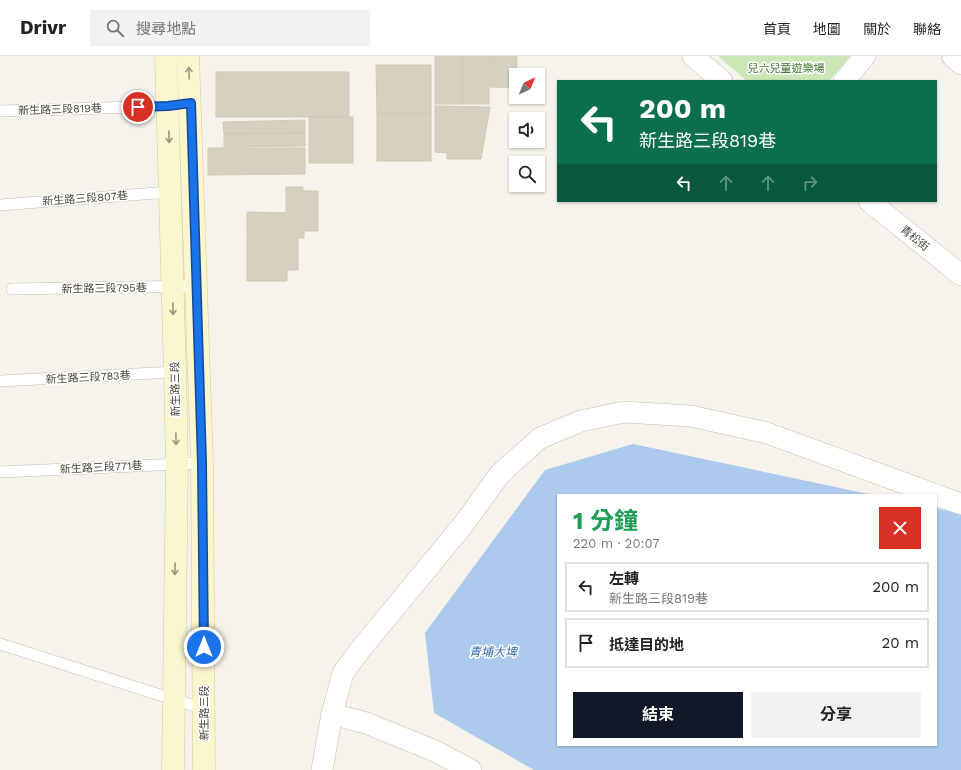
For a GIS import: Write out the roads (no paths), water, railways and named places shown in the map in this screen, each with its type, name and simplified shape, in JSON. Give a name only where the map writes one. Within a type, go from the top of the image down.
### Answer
[{"type":"main road","name":"新生路三段","points":[[166,56],[177,464],[173,770]]},
{"type":"main road","name":"新生路三段","points":[[188,56],[191,103],[202,463],[204,770]]},
{"type":"street","points":[[692,56],[721,80]]},
{"type":"street","points":[[845,80],[865,56]]},
{"type":"street","points":[[952,56],[961,64]]},
{"type":"street","name":"青松街","points":[[870,202],[961,275]]},
{"type":"street","points":[[322,770],[332,714],[343,673],[360,650],[463,525],[500,474],[540,438],[581,421],[624,412],[691,416],[767,433],[934,494]]},
{"type":"street","points":[[937,495],[961,504]]},
{"type":"street","points":[[332,714],[366,723],[435,751],[471,770]]},
{"type":"lane","name":"新生路三段819巷","points":[[0,111],[168,106],[191,103]]},
{"type":"lane","name":"新生路三段807巷","points":[[0,204],[170,192]]},
{"type":"lane","name":"新生路三段795巷","points":[[12,289],[196,286]]},
{"type":"lane","name":"新生路三段783巷","points":[[0,381],[175,372]]},
{"type":"lane","name":"新生路三段771巷","points":[[0,472],[202,463]]},
{"type":"lane","points":[[0,644],[204,709]]},
{"type":"water","name":"青埔大埤","points":[[633,444],[868,494],[557,494],[557,746],[937,746],[937,508],[961,514],[961,770],[534,770],[434,713],[425,633],[545,470]]},
{"type":"park label","name":"兒六兒童遊樂場","points":[[786,68]]}]
